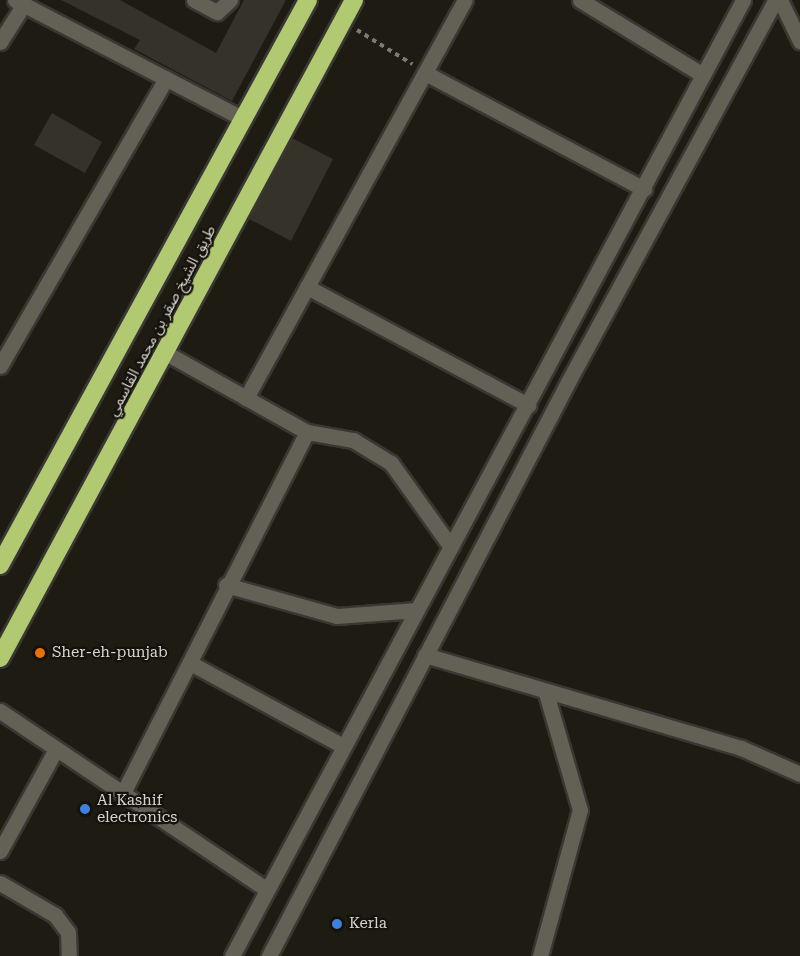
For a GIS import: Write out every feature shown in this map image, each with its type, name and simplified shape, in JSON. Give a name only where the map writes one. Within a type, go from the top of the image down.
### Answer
[{"type":"highway","name":"طريق الشيخ صقر بن محمد القاسمي","points":[[0,565],[308,0]]},
{"type":"highway","name":"طريق الشيخ صقر بن محمد القاسمي","points":[[0,658],[354,0]]},
{"type":"street","points":[[194,0],[217,12],[230,0]]},
{"type":"street","points":[[246,398],[465,0]]},
{"type":"street","points":[[580,0],[703,75]]},
{"type":"street","points":[[232,956],[743,0]]},
{"type":"street","points":[[270,956],[425,655],[775,0]]},
{"type":"street","points":[[780,0],[800,42]]},
{"type":"street","points":[[0,42],[20,2],[44,7],[166,79],[244,119]]},
{"type":"street","points":[[426,73],[644,189]]},
{"type":"street","points":[[0,366],[166,79]]},
{"type":"street","points":[[307,287],[528,405]]},
{"type":"street","points":[[166,353],[307,432],[353,440],[390,463],[451,547]]},
{"type":"street","points":[[123,793],[192,664],[226,585],[307,432]]},
{"type":"street","points":[[226,585],[337,616],[417,610]]},
{"type":"street","points":[[425,655],[546,693],[741,748],[800,774]]},
{"type":"street","points":[[192,664],[343,746]]},
{"type":"street","points":[[540,956],[580,810],[546,693]]},
{"type":"street","points":[[0,711],[266,889]]},
{"type":"street","points":[[0,851],[56,748]]},
{"type":"street","points":[[0,883],[63,923],[71,945],[69,956]]},
{"type":"path","points":[[343,21],[426,73]]},
{"type":"building","points":[[61,0],[120,0],[216,53],[244,0],[286,0],[232,101],[134,49],[140,40]]},
{"type":"building","points":[[52,113],[102,142],[85,173],[34,145]]},
{"type":"building","points":[[292,138],[333,159],[291,241],[249,219]]},
{"type":"place","name":"Sher-eh-punjab","points":[[40,653]]},
{"type":"place","name":"Al Kashif electronics","points":[[85,809]]},
{"type":"place","name":"Kerla","points":[[337,924]]}]
